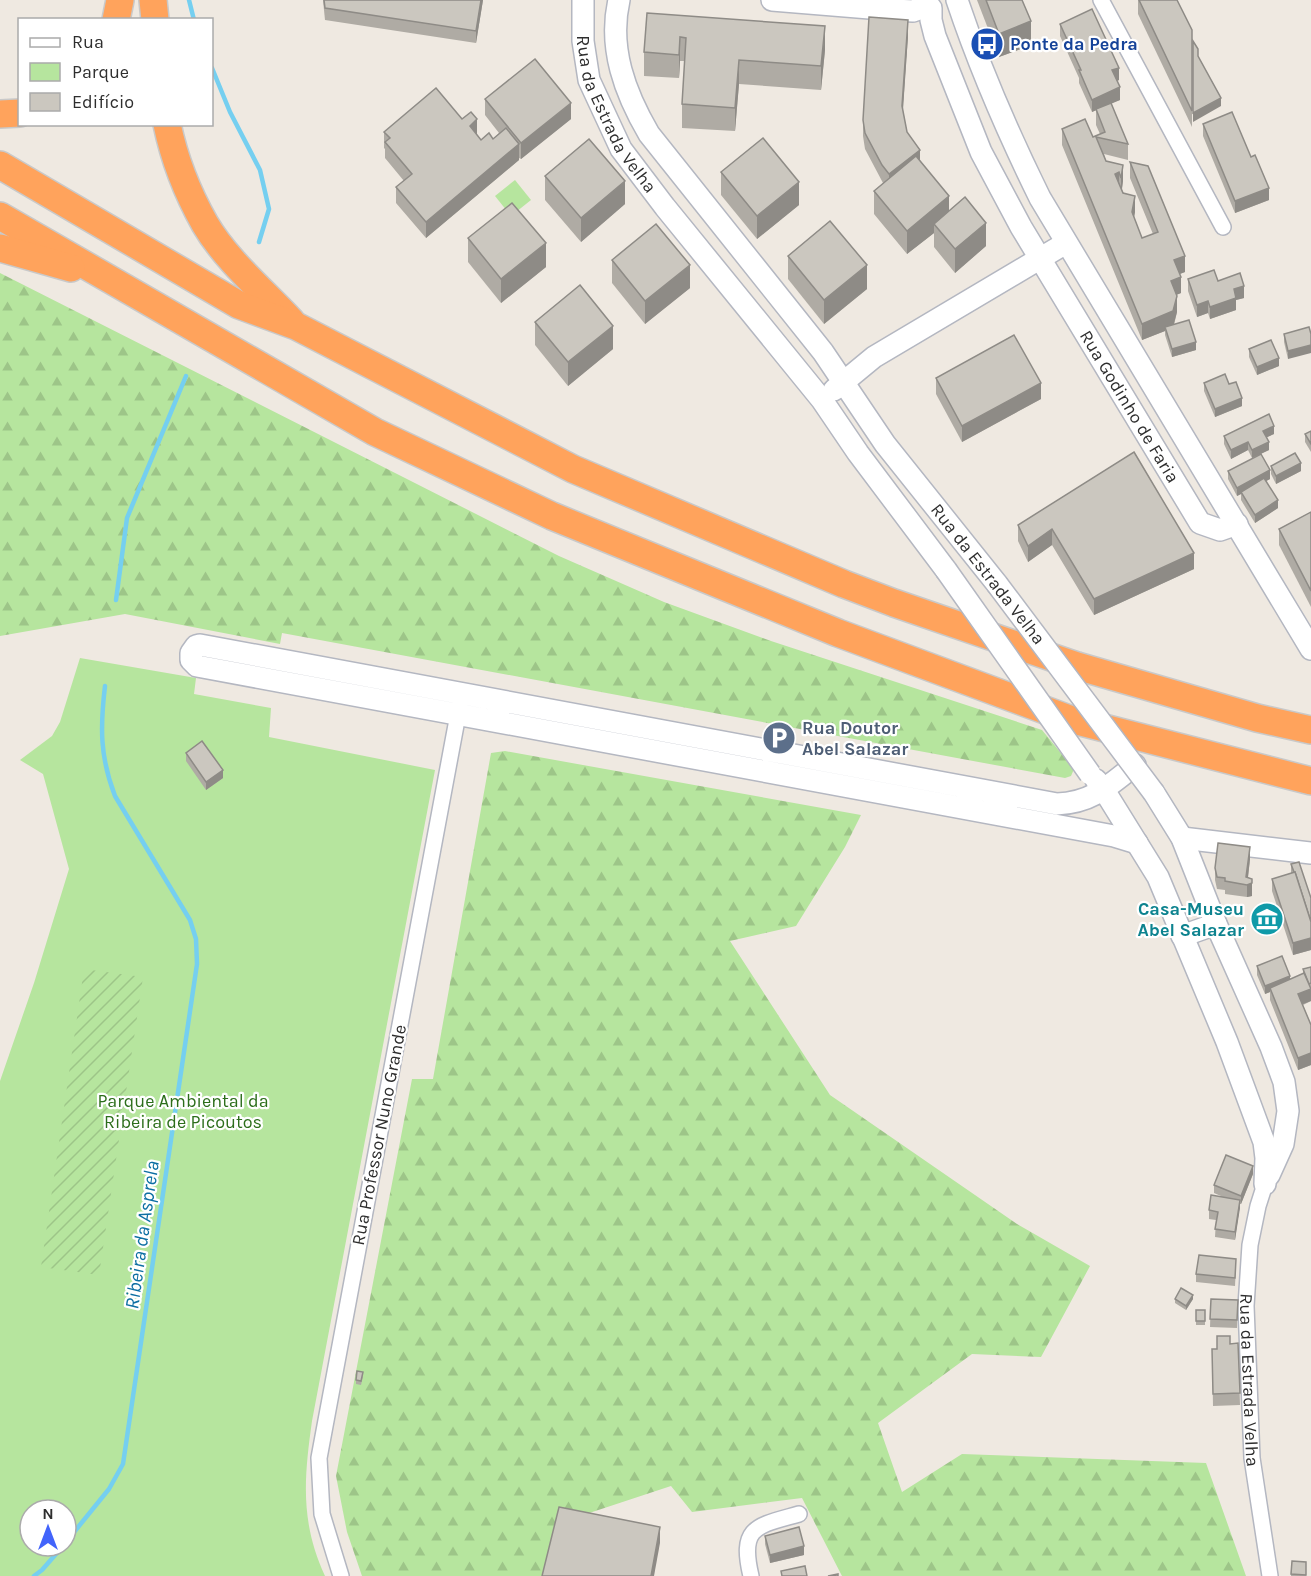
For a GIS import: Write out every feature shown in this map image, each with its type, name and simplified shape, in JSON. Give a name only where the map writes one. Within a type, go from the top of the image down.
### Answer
[{"type":"highway","points":[[116,18],[120,0]]},
{"type":"highway","points":[[153,0],[155,18]]},
{"type":"highway","points":[[0,114],[18,113]]},
{"type":"highway","points":[[166,126],[171,147],[205,224],[230,256],[296,326]]},
{"type":"highway","points":[[0,165],[239,305],[296,326],[573,469],[844,584],[1077,666],[1257,718],[1311,730]]},
{"type":"highway","points":[[0,216],[375,432],[552,516],[838,633],[1069,719],[1311,781]]},
{"type":"highway","points":[[0,248],[102,275]]},
{"type":"street","name":"Rua da Estrada Velha","points":[[583,0],[583,41],[589,80],[621,149],[822,400],[1090,774],[1109,786],[1137,843],[1158,877],[1227,1042],[1264,1142],[1265,1184]]},
{"type":"street","name":"Rua da Estrada Velha","points":[[619,0],[615,22],[621,74],[633,106],[649,134],[823,352],[885,444],[997,584],[1135,765],[1182,838],[1216,924],[1271,1047],[1284,1082],[1288,1111],[1282,1144],[1258,1206],[1250,1245],[1246,1306],[1252,1458],[1270,1576]]},
{"type":"street","points":[[772,0],[894,10],[913,10],[927,4]]},
{"type":"street","name":"Rua Godinho de Faria","points":[[927,4],[939,9],[946,8],[955,0],[1007,133],[1040,198],[1311,649]]},
{"type":"street","points":[[1101,0],[1222,227]]},
{"type":"street","name":"Rua Godinho de Faria","points":[[927,4],[935,36],[981,152],[1039,258],[1200,523],[1220,530],[1237,524]]},
{"type":"street","points":[[674,217],[699,196]]},
{"type":"street","points":[[822,400],[874,357],[1066,243]]},
{"type":"street","points":[[1135,765],[1109,786],[1074,803],[1057,804],[200,645],[196,646],[191,653],[191,660],[196,666],[1102,834],[1137,843]]},
{"type":"street","name":"Rua Professor Nuno Grande","points":[[341,1576],[322,1514],[319,1458],[462,693]]},
{"type":"street","points":[[1182,838],[1311,853]]},
{"type":"street","points":[[1182,936],[1216,924]]},
{"type":"street","points":[[751,1576],[746,1555],[749,1536],[762,1524],[799,1514]]},
{"type":"green space","points":[[515,180],[531,200],[511,216],[495,196]]},
{"type":"green space","points":[[0,273],[559,556],[664,602],[771,641],[1042,730],[1074,769],[1071,776],[1065,778],[282,633],[280,644],[125,614],[0,636]]},
{"type":"green space","name":"Parque Ambiental da Ribeira de Picoutos","points":[[80,658],[196,678],[194,694],[271,708],[269,737],[435,770],[312,1421],[307,1462],[306,1500],[311,1537],[325,1576],[0,1576],[0,1081],[34,983],[69,869],[43,774],[20,760],[52,736],[60,722]]},
{"type":"green space","points":[[505,751],[861,815],[845,847],[796,926],[730,941],[830,1095],[1017,1224],[1090,1266],[1041,1357],[972,1354],[878,1423],[902,1492],[962,1454],[1206,1463],[1246,1576],[842,1576],[802,1498],[692,1512],[671,1486],[559,1523],[546,1576],[362,1576],[347,1532],[336,1476],[412,1079],[433,1079],[491,753]]},
{"type":"green space","points":[[84,969],[143,977],[99,1275],[41,1267]]},
{"type":"building","points":[[324,0],[481,0],[476,31],[325,8]]},
{"type":"building","points":[[986,0],[1022,0],[1031,21],[999,34]]},
{"type":"building","points":[[1139,0],[1177,0],[1192,30],[1192,111]]},
{"type":"building","points":[[1092,9],[1119,68],[1112,70],[1120,87],[1092,100],[1060,24]]},
{"type":"building","points":[[647,13],[825,26],[821,66],[739,60],[735,108],[682,104],[686,38],[680,37],[679,55],[644,52]]},
{"type":"building","points":[[869,17],[908,20],[902,106],[907,132],[920,150],[889,174],[865,133],[863,120]]},
{"type":"building","points":[[1193,41],[1198,49],[1198,56],[1221,98],[1193,113]]},
{"type":"building","points":[[535,59],[571,103],[521,143],[485,99]]},
{"type":"building","points":[[436,88],[462,119],[471,112],[477,119],[470,126],[481,140],[489,133],[493,139],[506,128],[519,144],[426,222],[396,187],[412,174],[385,142],[390,138],[384,132]]},
{"type":"building","points":[[1111,103],[1128,144],[1096,137],[1106,161],[1123,165],[1121,178],[1119,172],[1115,174],[1123,193],[1135,196],[1132,212],[1142,238],[1158,232],[1130,162],[1148,166],[1185,256],[1174,260],[1181,277],[1171,281],[1177,296],[1173,311],[1142,324],[1062,129],[1085,119],[1093,137],[1105,132],[1096,109]]},
{"type":"building","points":[[1232,112],[1251,157],[1255,155],[1269,188],[1235,201],[1203,124]]},
{"type":"building","points":[[763,138],[799,182],[757,216],[721,172]]},
{"type":"building","points":[[589,139],[625,181],[581,218],[545,176]]},
{"type":"building","points":[[916,156],[949,196],[907,231],[874,191]]},
{"type":"building","points":[[965,197],[986,223],[955,249],[934,224]]},
{"type":"building","points":[[512,203],[546,243],[501,279],[468,238]]},
{"type":"building","points":[[830,221],[867,265],[824,300],[788,256]]},
{"type":"building","points":[[656,224],[690,265],[645,301],[612,260]]},
{"type":"building","points":[[1214,270],[1218,281],[1240,273],[1244,286],[1234,289],[1236,298],[1210,307],[1208,301],[1197,305],[1188,279]]},
{"type":"building","points":[[580,285],[613,326],[568,362],[535,322]]},
{"type":"building","points":[[1189,320],[1196,342],[1172,349],[1165,327]]},
{"type":"building","points":[[1309,327],[1311,345],[1288,351],[1284,334]]},
{"type":"building","points":[[1014,335],[1041,383],[962,426],[936,378]]},
{"type":"building","points":[[1271,340],[1279,358],[1257,367],[1249,349]]},
{"type":"building","points":[[1225,374],[1229,384],[1236,382],[1242,398],[1215,409],[1204,383]]},
{"type":"building","points":[[1269,414],[1274,426],[1263,431],[1269,442],[1252,450],[1248,442],[1231,450],[1224,436]]},
{"type":"building","points":[[1311,431],[1311,444],[1305,434]]},
{"type":"building","points":[[1134,452],[1194,553],[1094,599],[1052,529],[1028,546],[1018,525]]},
{"type":"building","points":[[1295,453],[1301,463],[1276,476],[1271,466]]},
{"type":"building","points":[[1261,454],[1270,470],[1237,488],[1228,471]]},
{"type":"building","points":[[1264,478],[1278,500],[1255,515],[1241,492]]},
{"type":"building","points":[[1311,512],[1311,591],[1279,529]]},
{"type":"building","points":[[202,741],[223,770],[206,782],[186,753]]},
{"type":"building","points":[[1218,843],[1250,847],[1246,877],[1252,879],[1252,883],[1247,885],[1225,881],[1225,878],[1217,877],[1215,868]]},
{"type":"building","points":[[1299,862],[1311,898],[1311,922],[1291,864]]},
{"type":"building","points":[[1295,872],[1311,922],[1311,938],[1293,943],[1272,879]]},
{"type":"building","points":[[1282,956],[1290,976],[1265,986],[1257,966]]},
{"type":"building","points":[[1311,967],[1311,983],[1309,984],[1303,969]]},
{"type":"building","points":[[1304,973],[1311,989],[1298,994],[1311,1025],[1311,1053],[1298,1058],[1270,988]]},
{"type":"building","points":[[1226,1155],[1253,1166],[1241,1196],[1214,1185]]},
{"type":"building","points":[[1211,1195],[1240,1200],[1235,1232],[1215,1229],[1218,1212],[1209,1210]]},
{"type":"building","points":[[1199,1255],[1236,1259],[1235,1278],[1196,1274]]},
{"type":"building","points":[[1181,1288],[1193,1295],[1186,1306],[1175,1299]]},
{"type":"building","points":[[1211,1299],[1238,1300],[1237,1320],[1210,1319]]},
{"type":"building","points":[[1196,1310],[1205,1310],[1205,1321],[1196,1321]]},
{"type":"building","points":[[1217,1336],[1230,1336],[1230,1344],[1238,1343],[1240,1393],[1213,1394],[1212,1349],[1217,1349]]},
{"type":"building","points":[[357,1371],[363,1372],[361,1381],[356,1380]]},
{"type":"building","points":[[559,1507],[660,1527],[651,1576],[542,1576]]},
{"type":"building","points":[[799,1527],[804,1546],[770,1555],[765,1536]]},
{"type":"building","points":[[1292,1561],[1306,1562],[1306,1575],[1291,1574]]},
{"type":"building","points":[[805,1566],[807,1576],[782,1576],[781,1571]]},
{"type":"waterway","name":"Ribeira da Asprela","points":[[189,0],[194,18]]},
{"type":"waterway","name":"Ribeira da Asprela","points":[[213,70],[230,112],[260,170],[269,209],[259,242]]},
{"type":"waterway","name":"Ribeira da Asprela","points":[[116,600],[127,518],[186,376]]},
{"type":"waterway","name":"Ribeira da Asprela","points":[[78,1527],[109,1489],[123,1464],[197,964],[196,939],[190,920],[115,796],[110,782],[103,742],[102,715],[105,686]]},
{"type":"waterway","name":"Ribeira da Asprela","points":[[34,1576],[52,1558]]},
{"type":"place","name":"Ponte da Pedra","points":[[987,44]]},
{"type":"place","name":"Rua Doutor Abel Salazar","points":[[779,738]]},
{"type":"place","name":"Casa-Museu Abel Salazar","points":[[1267,919]]}]
